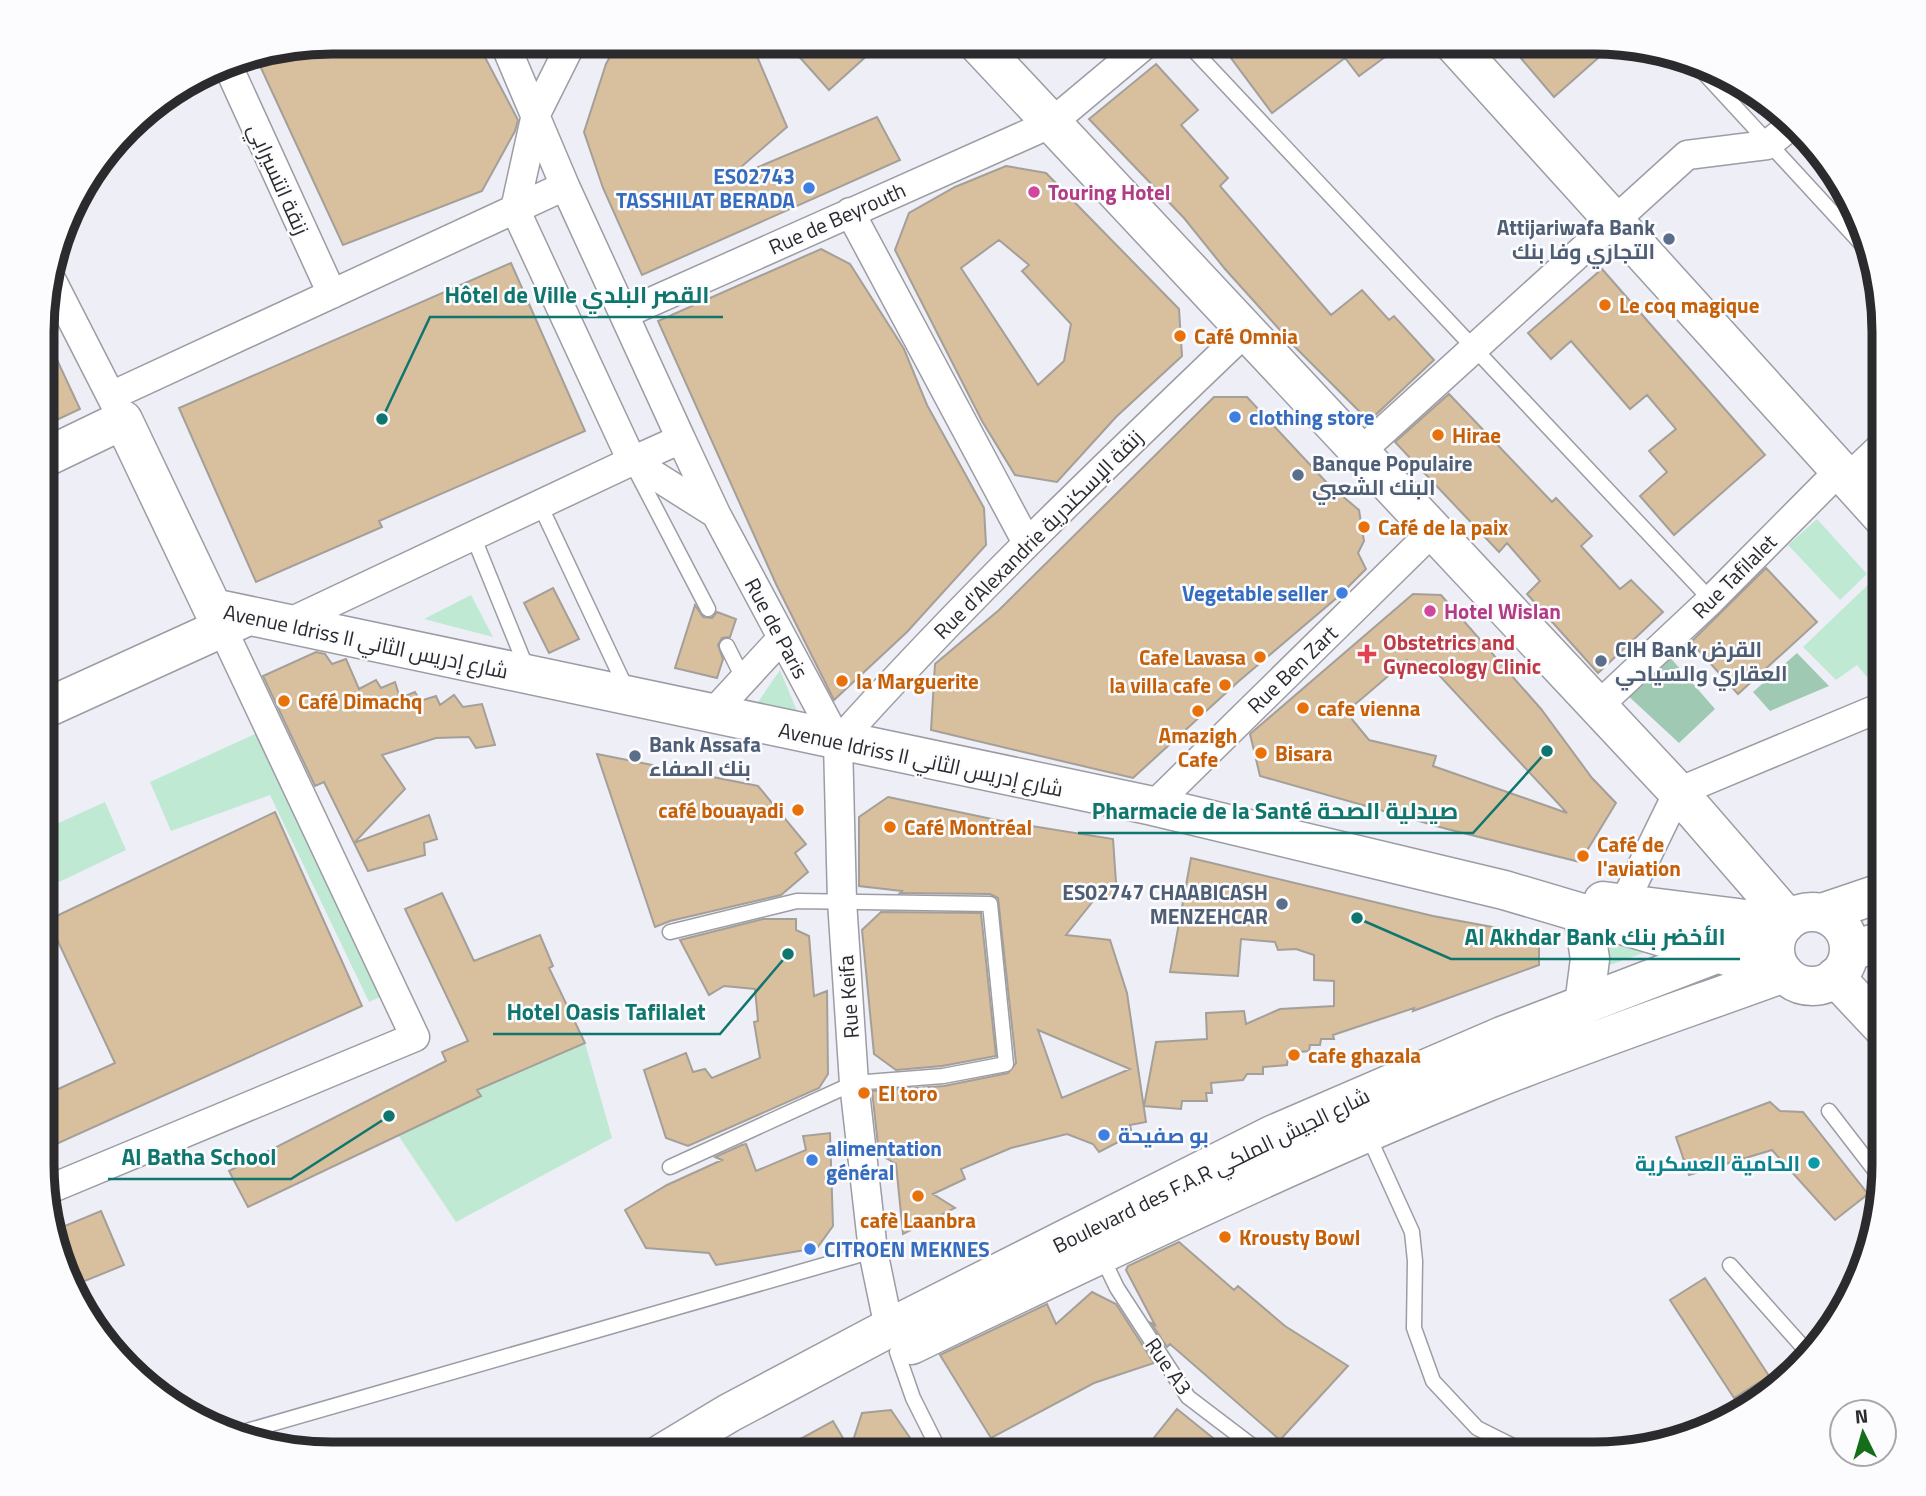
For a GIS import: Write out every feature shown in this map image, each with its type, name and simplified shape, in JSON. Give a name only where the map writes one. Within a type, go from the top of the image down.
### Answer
[{"type":"main road","points":[[987,54],[1678,792],[1794,922],[1840,924],[1846,932],[1872,997]]},
{"type":"main road","points":[[1469,54],[1613,220],[1872,507]]},
{"type":"main road","points":[[54,451],[117,408],[228,617],[54,704]]},
{"type":"main road","name":"Avenue Idriss II شارع إدريس الثاني","points":[[228,617],[286,624],[1153,806],[1504,890],[1784,972]]},
{"type":"main road","name":"Avenue Idriss II شارع إدريس الثاني","points":[[1504,890],[1794,922]]},
{"type":"main road","name":"Boulevard des F.A.R شارع الجيش الملكي","points":[[729,1442],[893,1340],[1272,1135],[1479,1046],[1794,922],[1872,896]]},
{"type":"main road","points":[[1583,914],[1590,960],[1584,1005]]},
{"type":"main road","points":[[1794,922],[1775,952],[1784,972],[1803,985],[1826,983],[1856,956]]},
{"type":"main road","name":"Boulevard des F.A.R شارع الجيش الملكي","points":[[681,1442],[729,1413],[893,1340],[1101,1256],[1367,1132],[1532,1064],[1784,972]]},
{"type":"street","points":[[58,292],[117,408],[332,294],[565,186],[509,54]]},
{"type":"street","points":[[566,54],[536,114],[515,209],[632,461],[716,514]]},
{"type":"street","name":"Rue de Beyrouth","points":[[624,314],[1050,124],[1134,54]]},
{"type":"street","name":"زنقة انتسيرابي","points":[[231,73],[332,294]]},
{"type":"street","points":[[1360,452],[1475,351],[1613,220],[1688,155],[1768,145],[1785,131]]},
{"type":"street","name":"Rue de Paris","points":[[565,186],[716,514],[838,742]]},
{"type":"street","points":[[850,212],[1026,541]]},
{"type":"street","name":"Rue d'Alexandrie زنقة الإسكندرية","points":[[838,742],[921,650],[1026,541],[1245,332]]},
{"type":"street","points":[[286,624],[681,439]]},
{"type":"street","name":"Rue Tafilalet","points":[[1597,707],[1842,476],[1872,453]]},
{"type":"street","name":"Rue Ben Zart","points":[[1153,806],[1432,532]]},
{"type":"street","points":[[56,1187],[415,1037],[228,617]]},
{"type":"street","points":[[711,715],[782,638]]},
{"type":"street","points":[[1624,903],[1678,792],[1872,711]]},
{"type":"street","name":"Rue Keifa","points":[[838,742],[842,901],[854,1083],[873,1251]]},
{"type":"street","points":[[873,1251],[893,1340]]},
{"type":"lane","points":[[1197,54],[1711,600]]},
{"type":"lane","points":[[1709,79],[1855,237]]},
{"type":"lane","points":[[632,461],[708,609]]},
{"type":"lane","points":[[540,505],[631,698]]},
{"type":"lane","points":[[473,536],[530,676]]},
{"type":"lane","points":[[727,646],[744,680]]},
{"type":"lane","points":[[670,932],[797,901],[990,904],[1006,1064],[943,1076],[854,1083],[670,1167]]},
{"type":"lane","points":[[1829,1111],[1872,1167]]},
{"type":"lane","points":[[1367,1132],[1412,1232],[1415,1261],[1414,1328],[1433,1381],[1477,1428],[1505,1442]]},
{"type":"lane","points":[[252,1430],[873,1251]]},
{"type":"lane","name":"Rue A3","points":[[1101,1256],[1117,1288],[1188,1396],[1247,1442]]},
{"type":"lane","points":[[1730,1265],[1803,1347]]},
{"type":"lane","points":[[893,1340],[913,1398],[935,1442]]},
{"type":"green space","points":[[1817,519],[1867,574],[1840,600],[1788,545]]},
{"type":"green space","points":[[1872,581],[1872,675],[1867,677],[1857,665],[1836,680],[1803,647]]},
{"type":"green space","points":[[471,595],[493,637],[424,619]]},
{"type":"green space","points":[[1797,653],[1829,686],[1770,711],[1753,692]]},
{"type":"green space","points":[[1668,655],[1715,709],[1679,743],[1625,693]]},
{"type":"green space","points":[[780,670],[799,716],[754,708]]},
{"type":"green space","points":[[259,732],[382,996],[369,1002],[270,795],[171,831],[150,782]]},
{"type":"green space","points":[[105,802],[126,850],[54,885],[54,825]]},
{"type":"green space","points":[[1605,938],[1649,951],[1607,966]]},
{"type":"green space","points":[[585,1043],[612,1138],[456,1222],[398,1135],[481,1096],[477,1090]]},
{"type":"building","points":[[332,54],[483,54],[518,120],[515,131],[482,191],[343,245],[259,64]]},
{"type":"building","points":[[611,54],[756,54],[787,127],[725,181],[877,117],[900,160],[642,275],[603,188],[584,132]]},
{"type":"building","points":[[797,54],[869,54],[829,90]]},
{"type":"building","points":[[1228,54],[1389,54],[1359,76],[1345,58],[1272,113]]},
{"type":"building","points":[[1517,54],[1602,54],[1554,97]]},
{"type":"building","points":[[1156,64],[1198,110],[1181,125],[1228,178],[1220,186],[1331,315],[1362,290],[1389,320],[1394,316],[1434,360],[1369,421],[1296,348],[1225,269],[1184,218],[1089,119]]},
{"type":"building","points":[[1006,166],[1046,173],[1179,309],[1182,356],[1116,417],[1057,482],[1015,475],[982,421],[895,250],[909,213],[955,187]],"holes":[[[999,240],[1029,265],[1022,271],[1071,324],[1064,361],[1038,385],[961,268]]]},
{"type":"building","points":[[821,249],[850,264],[904,349],[927,405],[984,508],[986,545],[907,632],[834,700],[776,584],[658,321]]},
{"type":"building","points":[[511,263],[585,431],[379,521],[382,527],[256,582],[179,408]]},
{"type":"building","points":[[1602,269],[1765,455],[1674,535],[1640,496],[1667,472],[1649,451],[1676,429],[1647,395],[1630,409],[1571,341],[1551,359],[1528,333]]},
{"type":"building","points":[[54,353],[80,409],[54,421]]},
{"type":"building","points":[[1449,394],[1552,502],[1556,498],[1592,536],[1581,546],[1620,589],[1631,580],[1663,612],[1598,673],[1527,594],[1540,581],[1507,543],[1499,552],[1395,442]]},
{"type":"building","points":[[1214,397],[1247,397],[1328,484],[1359,510],[1364,541],[1358,553],[1366,569],[1133,778],[931,730],[935,664],[999,610]]},
{"type":"building","points":[[1766,568],[1817,622],[1738,694],[1691,642]]},
{"type":"building","points":[[553,588],[579,639],[549,653],[524,603]]},
{"type":"building","points":[[1413,594],[1441,595],[1541,709],[1592,778],[1616,803],[1580,862],[1447,829],[1260,776],[1250,734]],"holes":[[[1407,660],[1414,669],[1426,661],[1567,813],[1433,766],[1436,756],[1369,740],[1346,712]]]},
{"type":"building","points":[[695,605],[703,617],[712,618],[717,612],[736,619],[730,637],[722,638],[718,645],[723,659],[717,678],[675,668]]},
{"type":"building","points":[[316,652],[325,654],[332,664],[346,659],[359,689],[376,680],[381,688],[395,682],[400,698],[415,692],[420,701],[436,696],[440,705],[454,695],[463,707],[482,704],[495,745],[476,748],[469,737],[436,738],[382,755],[405,789],[354,843],[324,782],[315,786],[263,676]]},
{"type":"building","points":[[597,754],[758,786],[806,844],[795,853],[808,872],[781,895],[670,921],[655,927]]},
{"type":"building","points":[[888,797],[1006,822],[1113,839],[1117,897],[1094,900],[1066,935],[1110,940],[1127,993],[1146,1122],[1130,1125],[1132,1135],[1099,1152],[1093,1144],[1067,1134],[1011,1148],[961,1169],[965,1179],[933,1194],[955,1208],[903,1234],[896,1164],[879,1154],[872,1091],[944,1086],[1008,1073],[1016,1063],[998,898],[990,894],[900,893],[902,891],[859,886],[859,817]],"holes":[[[1038,1030],[1130,1069],[1062,1098]]]},
{"type":"building","points":[[275,812],[362,1006],[54,1145],[54,1091],[115,1063],[54,933],[54,917]]},
{"type":"building","points":[[429,815],[437,839],[424,843],[425,855],[368,871],[354,843]]},
{"type":"building","points":[[1191,858],[1433,916],[1525,933],[1539,939],[1539,965],[1413,1011],[1414,1008],[1333,1035],[1334,1039],[1321,1039],[1320,1045],[1310,1045],[1309,1051],[1299,1052],[1297,1058],[1288,1056],[1287,1065],[1263,1067],[1263,1074],[1247,1074],[1243,1080],[1211,1083],[1212,1093],[1206,1093],[1207,1101],[1182,1101],[1181,1109],[1144,1106],[1156,1042],[1207,1039],[1206,1013],[1244,1011],[1246,1024],[1280,1009],[1334,1006],[1334,981],[1314,980],[1314,955],[1296,949],[1278,950],[1275,942],[1241,939],[1238,976],[1170,972]]},
{"type":"building","points":[[442,893],[474,961],[540,935],[553,966],[549,968],[585,1043],[477,1090],[481,1096],[248,1207],[229,1171],[446,1061],[442,1052],[468,1041],[405,909]]},
{"type":"building","points":[[881,912],[981,913],[996,1056],[942,1066],[896,1070],[874,1054],[862,930]]},
{"type":"building","points":[[763,919],[796,919],[796,930],[809,936],[814,996],[827,991],[828,1074],[819,1088],[688,1146],[666,1138],[644,1070],[686,1053],[693,1072],[705,1069],[712,1078],[760,1058],[754,1022],[758,1021],[755,989],[724,986],[709,995],[680,940]]},
{"type":"building","name":"الحامية العسكرية","points":[[1770,1102],[1780,1111],[1803,1112],[1868,1194],[1835,1220],[1772,1150],[1689,1175],[1676,1137]]},
{"type":"building","points":[[830,1133],[833,1226],[817,1248],[716,1265],[709,1253],[646,1248],[625,1210],[667,1185],[722,1160],[715,1157],[742,1145],[746,1144],[756,1171],[806,1150],[803,1136]]},
{"type":"building","points":[[101,1211],[124,1265],[81,1283],[62,1227]]},
{"type":"building","points":[[1179,1242],[1234,1290],[1238,1286],[1285,1326],[1348,1366],[1280,1440],[1170,1344],[1167,1347],[1151,1323],[1155,1325],[1126,1270],[1128,1266]]},
{"type":"building","points":[[1705,1278],[1769,1376],[1734,1398],[1670,1300]]},
{"type":"building","points":[[1092,1292],[1116,1304],[1154,1363],[1094,1383],[991,1438],[940,1355],[1047,1304],[1056,1324]]},
{"type":"building","points":[[1177,1409],[1218,1442],[1151,1442]]},
{"type":"building","points":[[891,1410],[913,1442],[853,1442],[862,1413]]},
{"type":"building","points":[[833,1421],[845,1442],[795,1442]]},
{"type":"place","name":"ES02743 TASSHILAT BERADA","points":[[809,188]]},
{"type":"place","name":"Touring Hotel","points":[[1034,192]]},
{"type":"place","name":"Attijariwafa Bank التجاري وفا بنك","points":[[1669,239]]},
{"type":"place","name":"Le coq magique","points":[[1605,305]]},
{"type":"place","name":"Café Omnia","points":[[1180,336]]},
{"type":"place","name":"clothing store","points":[[1235,417]]},
{"type":"place","name":"Hôtel de Ville القصر البلدي","points":[[382,419]]},
{"type":"place","name":"Hirae","points":[[1438,435]]},
{"type":"place","name":"Banque Populaire البنك الشعبي","points":[[1298,475]]},
{"type":"place","name":"Café de la paix","points":[[1364,527]]},
{"type":"place","name":"Vegetable seller","points":[[1342,593]]},
{"type":"place","name":"Hotel Wislan","points":[[1430,611]]},
{"type":"place","name":"Obstetrics and Gynecology Clinic","points":[[1367,654]]},
{"type":"place","name":"Cafe Lavasa","points":[[1260,657]]},
{"type":"place","name":"CIH Bank القرض العقاري والسياحي","points":[[1601,661]]},
{"type":"place","name":"la Marguerite","points":[[842,681]]},
{"type":"place","name":"la villa cafe","points":[[1225,685]]},
{"type":"place","name":"Café Dimachq","points":[[284,701]]},
{"type":"place","name":"cafe vienna","points":[[1303,708]]},
{"type":"place","name":"Amazigh Cafe","points":[[1198,711]]},
{"type":"place","name":"Pharmacie de la Santé صيدلية الصحة","points":[[1547,751]]},
{"type":"place","name":"Bisara","points":[[1261,753]]},
{"type":"place","name":"Bank Assafa بنك الصفاء","points":[[635,756]]},
{"type":"place","name":"café bouayadi","points":[[798,810]]},
{"type":"place","name":"Café Montréal","points":[[890,827]]},
{"type":"place","name":"Café de l'aviation","points":[[1583,856]]},
{"type":"place","name":"ES02747 CHAABICASH MENZEHCAR","points":[[1282,904]]},
{"type":"place","name":"Al Akhdar Bank الأخضر بنك","points":[[1357,918]]},
{"type":"place","name":"Hotel Oasis Tafilalet","points":[[788,954]]},
{"type":"place","name":"cafe ghazala","points":[[1294,1055]]},
{"type":"place","name":"El toro","points":[[864,1093]]},
{"type":"place","name":"Al Batha School","points":[[389,1116]]},
{"type":"place","name":"بو صفيحة","points":[[1104,1135]]},
{"type":"place","name":"alimentation général","points":[[812,1160]]},
{"type":"place","name":"الحامية العسكرية","points":[[1814,1163]]},
{"type":"place","name":"cafè Laanbra","points":[[918,1196]]},
{"type":"place","name":"Krousty Bowl","points":[[1225,1237]]},
{"type":"place","name":"CITROEN MEKNES","points":[[810,1249]]}]
